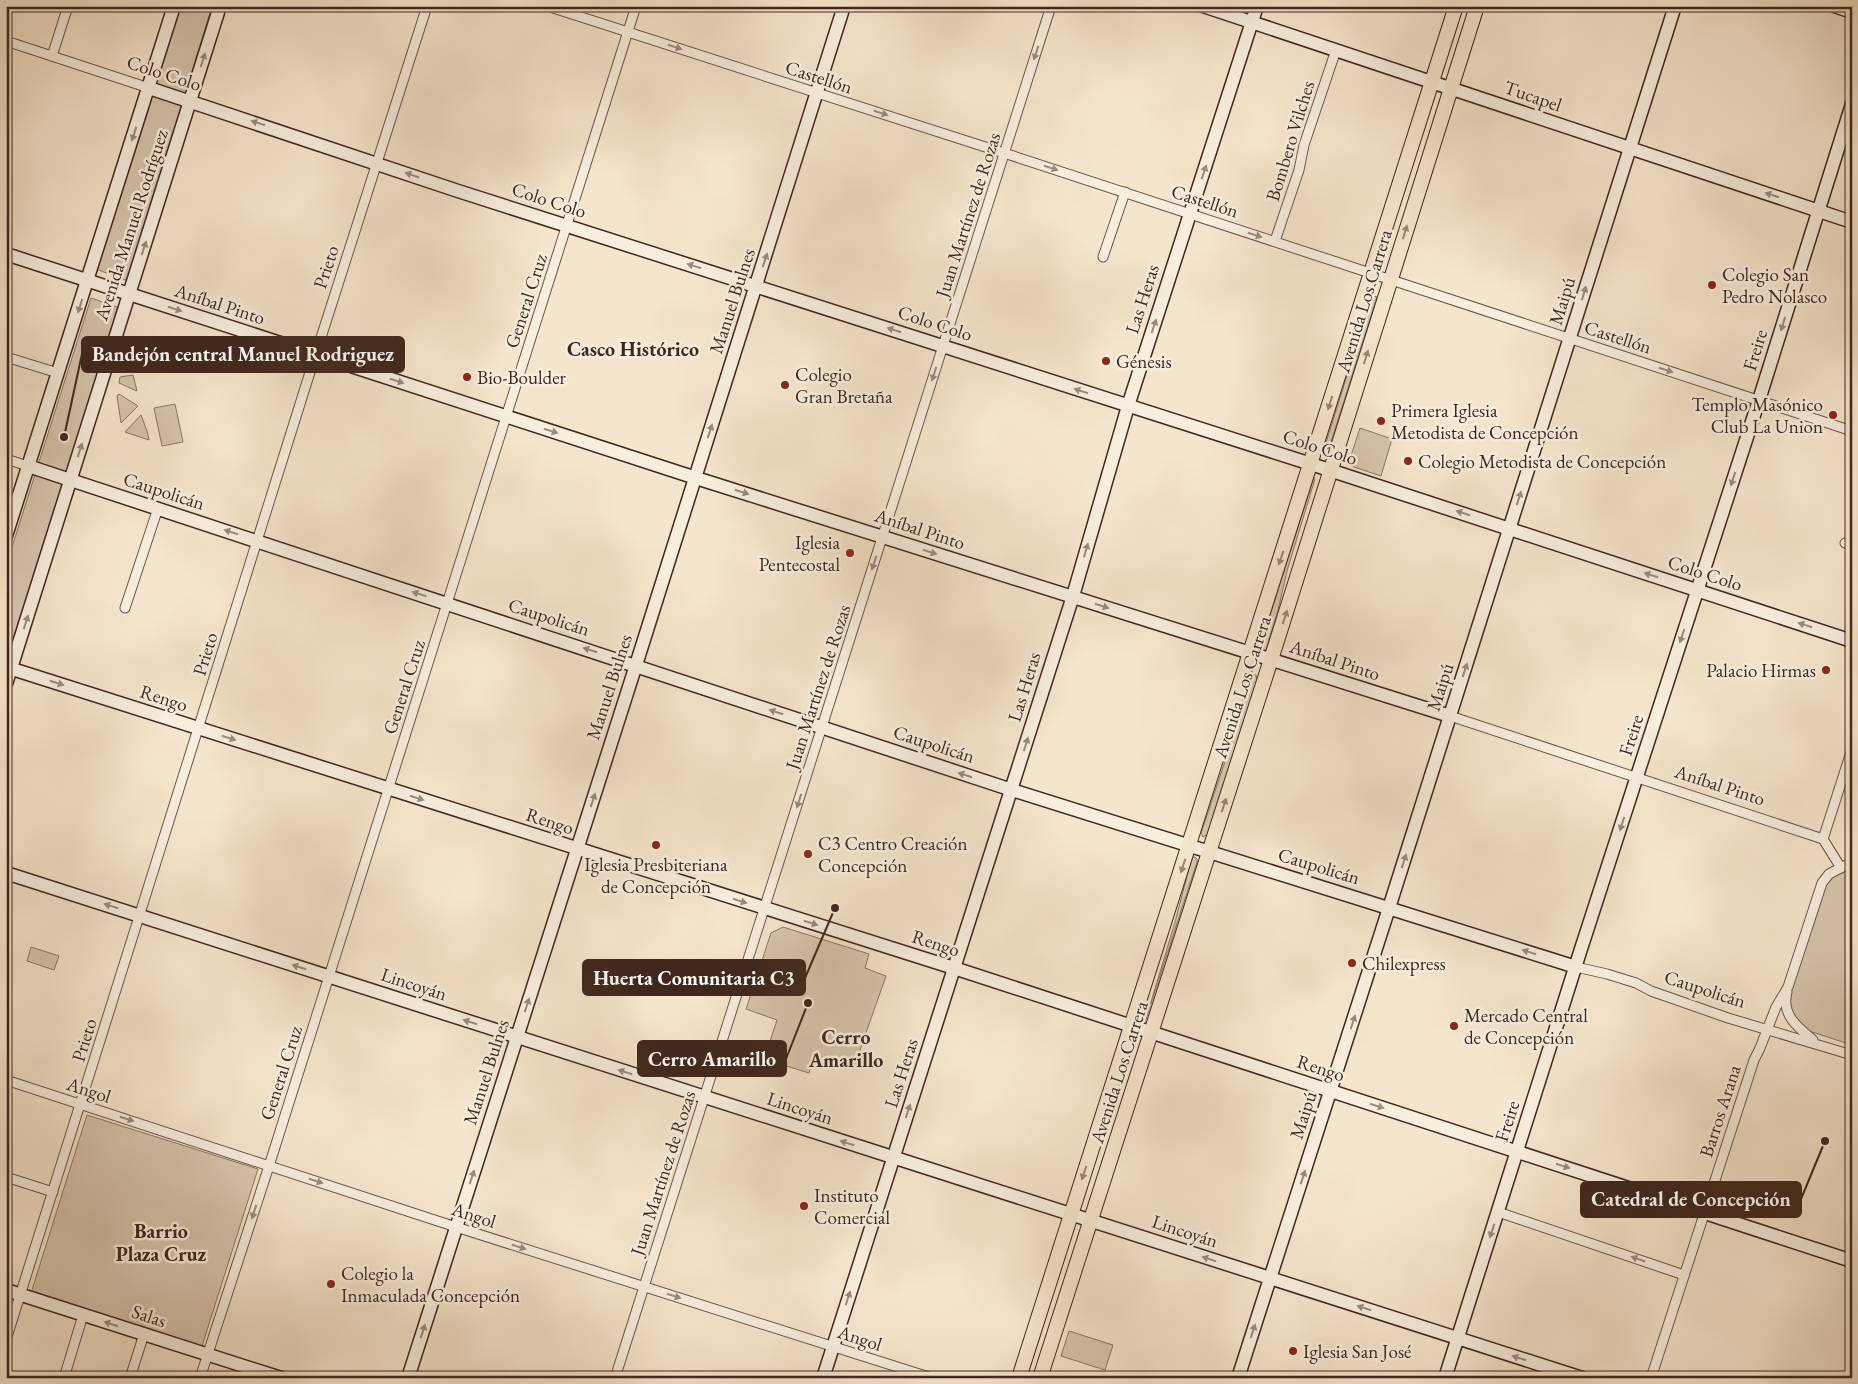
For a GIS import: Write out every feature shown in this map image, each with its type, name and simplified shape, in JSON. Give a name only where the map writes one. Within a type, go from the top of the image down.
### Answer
[{"type":"main road","name":"Avenida Los Carrera","points":[[1020,1378],[1456,6]]},
{"type":"main road","name":"Avenida Los Carrera","points":[[1040,1378],[1271,659],[1477,6]]},
{"type":"street","points":[[52,56],[68,6]]},
{"type":"street","name":"Avenida Manuel Rodríguez","points":[[6,536],[174,6]]},
{"type":"street","name":"Avenida Manuel Rodríguez","points":[[6,684],[9,668],[220,6]]},
{"type":"street","name":"Prieto","points":[[6,1340],[315,355],[428,6]]},
{"type":"street","name":"Castellón","points":[[546,6],[1275,241],[1852,431]]},
{"type":"street","name":"General Cruz","points":[[200,1378],[448,603],[636,6]]},
{"type":"street","name":"Manuel Bulnes","points":[[408,1378],[696,478],[844,6]]},
{"type":"street","name":"Juan Martínez de Rozas","points":[[615,1378],[1051,6]]},
{"type":"street","name":"Tucapel","points":[[1203,6],[1852,222]]},
{"type":"street","name":"Las Heras","points":[[823,1378],[1073,596],[1128,406],[1258,6]]},
{"type":"street","name":"Maipú","points":[[1238,1378],[1510,528],[1674,6]]},
{"type":"street","points":[[1834,6],[1852,12]]},
{"type":"street","name":"Colo Colo","points":[[6,41],[190,100],[567,226],[1331,470],[1852,640]]},
{"type":"street","name":"Bombero Vilches","points":[[1275,241],[1299,170],[1304,145],[1336,50]]},
{"type":"street","name":"Freire","points":[[1445,1378],[1852,104]]},
{"type":"street","points":[[1103,257],[1124,192]]},
{"type":"street","name":"Aníbal Pinto","points":[[6,254],[696,478],[1450,716],[1823,839]]},
{"type":"street","points":[[6,357],[58,373]]},
{"type":"street","name":"Caupolicán","points":[[6,459],[1012,790],[1576,967],[1613,976],[1728,1018],[1852,1055]]},
{"type":"street","points":[[125,608],[158,508]]},
{"type":"street","name":"Rengo","points":[[9,668],[577,850],[954,968],[1852,1261]]},
{"type":"street","points":[[1852,749],[1823,839],[1841,868],[1852,862]]},
{"type":"street","name":"Barros Arana","points":[[1652,1378],[1754,1060],[1776,1008],[1788,987],[1822,882],[1827,875],[1841,868]]},
{"type":"street","name":"Lincoyán","points":[[6,873],[1582,1378]]},
{"type":"street","points":[[1788,987],[1785,1002],[1789,1017],[1797,1027],[1817,1044]]},
{"type":"street","name":"Angol","points":[[6,1080],[932,1378]]},
{"type":"street","points":[[6,1177],[53,1192]]},
{"type":"street","points":[[1498,1212],[1684,1275]]},
{"type":"street","name":"Salas","points":[[6,1290],[281,1378]]},
{"type":"street","points":[[64,1378],[83,1315]]},
{"type":"street","points":[[130,1378],[144,1334]]},
{"type":"shaded area","points":[[181,6],[212,6],[128,281],[96,269]]},
{"type":"shaded area","points":[[1372,296],[1377,297],[1329,448],[1324,449]]},
{"type":"shaded area","points":[[91,298],[123,309],[6,662],[6,566]]},
{"type":"shaded area","points":[[133,375],[137,391],[119,383],[120,377]]},
{"type":"shaded area","points":[[119,394],[138,406],[121,423],[117,396]]},
{"type":"shaded area","points":[[175,404],[183,442],[162,446],[154,408]]},
{"type":"shaded area","points":[[141,415],[147,431],[149,440],[125,432]]},
{"type":"shaded area","points":[[1360,428],[1392,439],[1381,476],[1348,465]]},
{"type":"shaded area","points":[[1314,477],[1315,479],[1287,571],[1278,610],[1266,650],[1264,651],[1260,647]]},
{"type":"shaded area","points":[[1254,675],[1256,675],[1257,681],[1208,834],[1203,837],[1201,833]]},
{"type":"shaded area","points":[[1192,857],[1197,859],[1197,862],[1145,1022],[1175,922]]},
{"type":"shaded area","points":[[1852,867],[1852,1045],[1806,1030],[1793,1018],[1789,998],[1826,883],[1832,877]]},
{"type":"shaded area","points":[[783,927],[869,954],[865,968],[886,976],[854,1067],[815,1055],[809,1073],[764,1059],[777,1020],[746,1009],[771,933]]},
{"type":"shaded area","points":[[31,947],[59,956],[54,970],[27,961]]},
{"type":"shaded area","points":[[87,1115],[258,1169],[202,1346],[31,1293]]},
{"type":"shaded area","points":[[1069,1331],[1113,1345],[1105,1370],[1061,1356]]},
{"type":"place","name":"Colegio San Pedro Nolasco","points":[[1712,285]]},
{"type":"place","name":"Génesis","points":[[1106,361]]},
{"type":"place","name":"Bio-Boulder","points":[[467,377]]},
{"type":"place","name":"Colegio Gran Bretaña","points":[[785,385]]},
{"type":"place","name":"Templo Masónico Club La Union","points":[[1833,415]]},
{"type":"place","name":"Primera Iglesia Metodista de Concepción","points":[[1381,421]]},
{"type":"place","name":"Bandejón central Manuel Rodriguez","points":[[64,437]]},
{"type":"place","name":"Colegio Metodista de Concepción","points":[[1408,461]]},
{"type":"place","name":"Iglesia Pentecostal","points":[[850,553]]},
{"type":"place","name":"Palacio Hirmas","points":[[1826,670]]},
{"type":"place","name":"Iglesia Presbiteriana de Concepción","points":[[656,845]]},
{"type":"place","name":"C3 Centro Creación Concepción","points":[[808,854]]},
{"type":"place","name":"Huerta Comunitaria C3","points":[[835,908]]},
{"type":"place","name":"Chilexpress","points":[[1352,963]]},
{"type":"place","name":"Cerro Amarillo","points":[[808,1003]]},
{"type":"place","name":"Mercado Central de Concepción","points":[[1454,1026]]},
{"type":"place","name":"Catedral de Concepción","points":[[1825,1141]]},
{"type":"place","name":"Instituto Comercial","points":[[804,1206]]},
{"type":"place","name":"Colegio la Inmaculada Concepción","points":[[331,1284]]},
{"type":"place","name":"Iglesia San José","points":[[1293,1351]]},
{"type":"district","name":"Casco Histórico","points":[[633,349]]},
{"type":"district","name":"Cerro Amarillo","points":[[846,1048]]},
{"type":"district","name":"Barrio Plaza Cruz","points":[[161,1242]]}]
